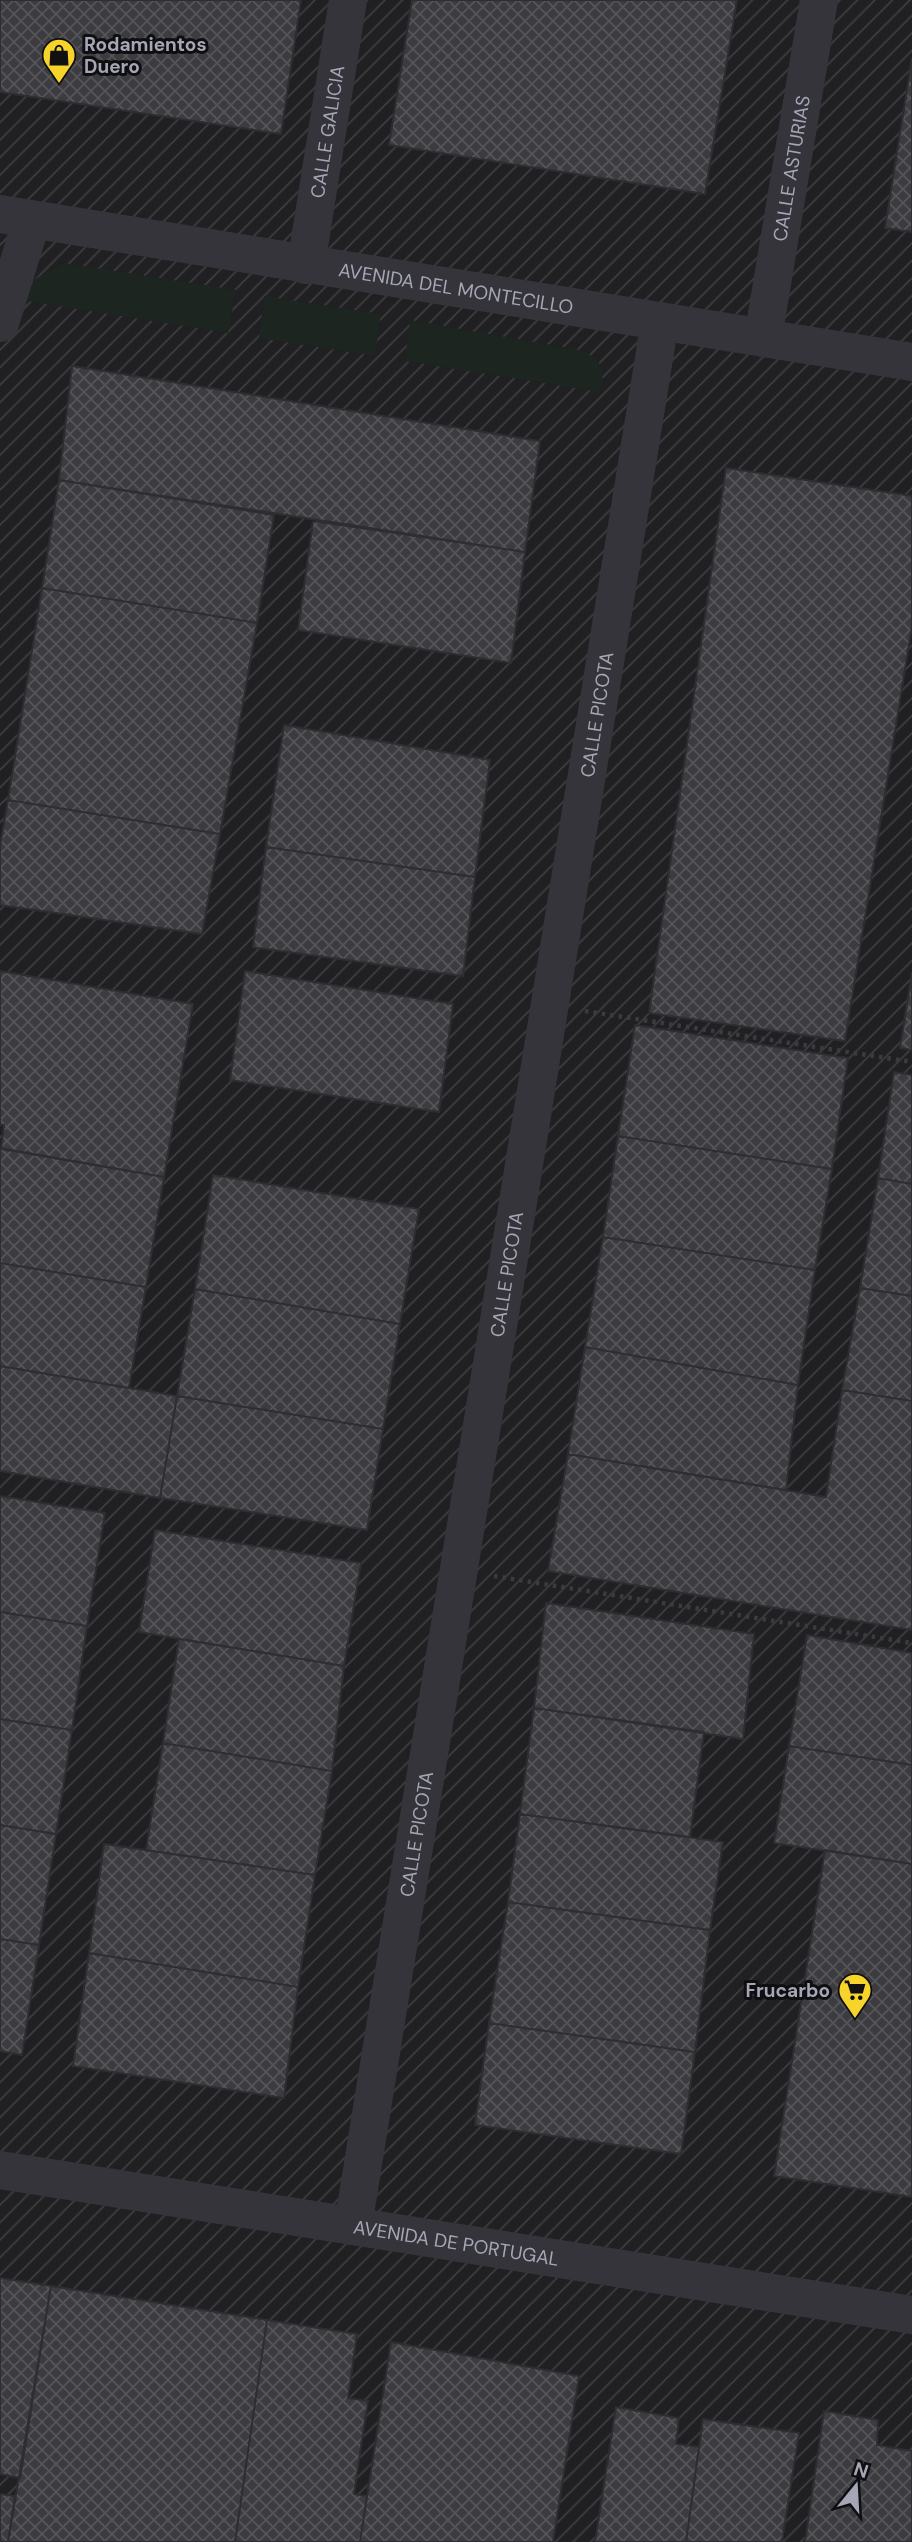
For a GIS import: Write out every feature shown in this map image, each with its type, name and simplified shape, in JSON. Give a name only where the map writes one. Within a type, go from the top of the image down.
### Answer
[{"type":"street","name":"CALLE GALICIA","points":[[306,265],[348,0]]},
{"type":"street","name":"CALLE ASTURIAS","points":[[763,338],[819,0]]},
{"type":"street","name":"AVENIDA DEL MONTECILLO","points":[[16,217],[912,362]]},
{"type":"street","points":[[0,323],[16,217]]},
{"type":"street","name":"CALLE PICOTA","points":[[353,2227],[660,321]]},
{"type":"street","name":"AVENIDA DE PORTUGAL","points":[[0,2171],[912,2315]]},
{"type":"path","points":[[550,1005],[912,1062]]},
{"type":"path","points":[[458,1571],[912,1643]]},
{"type":"shaded area","points":[[0,0],[912,0],[912,2542],[0,2542]]},
{"type":"shaded area","points":[[64,263],[236,290],[228,333],[27,301],[33,280]]},
{"type":"shaded area","points":[[264,296],[381,314],[375,356],[259,338]]},
{"type":"shaded area","points":[[410,320],[580,350],[594,358],[601,366],[603,376],[600,392],[405,361]]},
{"type":"building","points":[[0,0],[301,0],[281,134],[0,92]]},
{"type":"building","points":[[412,0],[737,0],[705,194],[389,145]]},
{"type":"building","points":[[912,58],[912,232],[885,228]]},
{"type":"building","points":[[72,366],[540,441],[525,552],[59,480]]},
{"type":"building","points":[[726,468],[912,496],[912,626],[845,1041],[649,1013]]},
{"type":"building","points":[[59,480],[274,515],[257,623],[42,588]]},
{"type":"building","points":[[313,521],[525,552],[511,663],[298,630]]},
{"type":"building","points":[[42,588],[257,623],[220,834],[8,800]]},
{"type":"building","points":[[284,725],[490,760],[475,877],[266,847]]},
{"type":"building","points":[[8,800],[220,834],[202,934],[0,905],[0,846]]},
{"type":"building","points":[[266,847],[475,877],[463,976],[253,947]]},
{"type":"building","points":[[0,971],[193,1004],[164,1177],[1,1149],[4,1125],[0,1125]]},
{"type":"building","points":[[245,971],[453,1004],[439,1112],[230,1080]]},
{"type":"building","points":[[912,972],[912,1050],[900,1048]]},
{"type":"building","points":[[635,1025],[848,1058],[832,1169],[618,1136]]},
{"type":"building","points":[[894,1072],[912,1075],[912,1184],[878,1178]]},
{"type":"building","points":[[618,1136],[832,1169],[815,1270],[603,1237]]},
{"type":"building","points":[[0,1148],[164,1177],[146,1287],[0,1263]]},
{"type":"building","points":[[213,1175],[419,1209],[400,1324],[195,1289]]},
{"type":"building","points":[[878,1178],[912,1184],[912,1296],[860,1288]]},
{"type":"building","points":[[603,1237],[815,1270],[798,1385],[585,1347]]},
{"type":"building","points":[[0,1263],[146,1287],[129,1388],[0,1366]]},
{"type":"building","points":[[860,1288],[912,1296],[912,1401],[842,1390]]},
{"type":"building","points":[[195,1289],[400,1324],[383,1429],[177,1396]]},
{"type":"building","points":[[585,1347],[798,1385],[786,1490],[568,1454]]},
{"type":"building","points":[[0,1366],[177,1396],[160,1498],[0,1471]]},
{"type":"building","points":[[842,1390],[912,1401],[912,1630],[548,1571],[568,1454],[826,1497]]},
{"type":"building","points":[[177,1396],[383,1429],[367,1530],[160,1498]]},
{"type":"building","points":[[0,1496],[105,1513],[87,1626],[0,1612]]},
{"type":"building","points":[[155,1530],[361,1563],[344,1666],[139,1632]]},
{"type":"building","points":[[546,1603],[754,1634],[743,1739],[534,1708]]},
{"type":"building","points":[[0,1612],[87,1626],[72,1730],[0,1719]]},
{"type":"building","points":[[807,1635],[912,1653],[912,1765],[789,1746]]},
{"type":"building","points":[[179,1639],[344,1666],[332,1771],[163,1743]]},
{"type":"building","points":[[534,1708],[704,1732],[690,1837],[520,1814]]},
{"type":"building","points":[[0,1719],[72,1730],[56,1834],[0,1825]]},
{"type":"building","points":[[163,1743],[332,1771],[315,1875],[146,1850]]},
{"type":"building","points":[[789,1746],[912,1765],[912,1864],[774,1843]]},
{"type":"building","points":[[520,1814],[723,1842],[710,1930],[508,1902]]},
{"type":"building","points":[[0,1825],[56,1834],[39,1945],[0,1939]]},
{"type":"building","points":[[104,1844],[315,1875],[298,1987],[89,1953]]},
{"type":"building","name":"Frucarbo","points":[[825,1850],[912,1864],[912,2197],[774,2176]]},
{"type":"building","points":[[508,1902],[710,1930],[695,2052],[489,2023]]},
{"type":"building","points":[[0,1939],[39,1945],[22,2055],[0,2051]]},
{"type":"building","points":[[89,1953],[298,1987],[284,2098],[73,2066]]},
{"type":"building","points":[[489,2023],[695,2052],[681,2154],[475,2125]]},
{"type":"building","points":[[0,2278],[51,2286],[20,2478],[0,2474]]},
{"type":"building","points":[[51,2286],[267,2320],[235,2542],[8,2542]]},
{"type":"building","points":[[267,2320],[357,2334],[348,2398],[368,2401],[354,2494],[367,2496],[360,2542],[235,2542]]},
{"type":"building","points":[[391,2342],[579,2376],[553,2542],[360,2542]]},
{"type":"building","points":[[616,2407],[679,2418],[676,2444],[699,2447],[686,2542],[595,2542]]},
{"type":"building","points":[[824,2411],[878,2420],[877,2445],[912,2451],[912,2542],[805,2542]]},
{"type":"building","points":[[703,2419],[799,2433],[782,2542],[686,2542]]},
{"type":"building","points":[[0,2494],[15,2496],[8,2542],[0,2542]]},
{"type":"place","name":"Rodamientos Duero","points":[[59,85]]},
{"type":"place","name":"Frucarbo","points":[[855,2020]]}]
